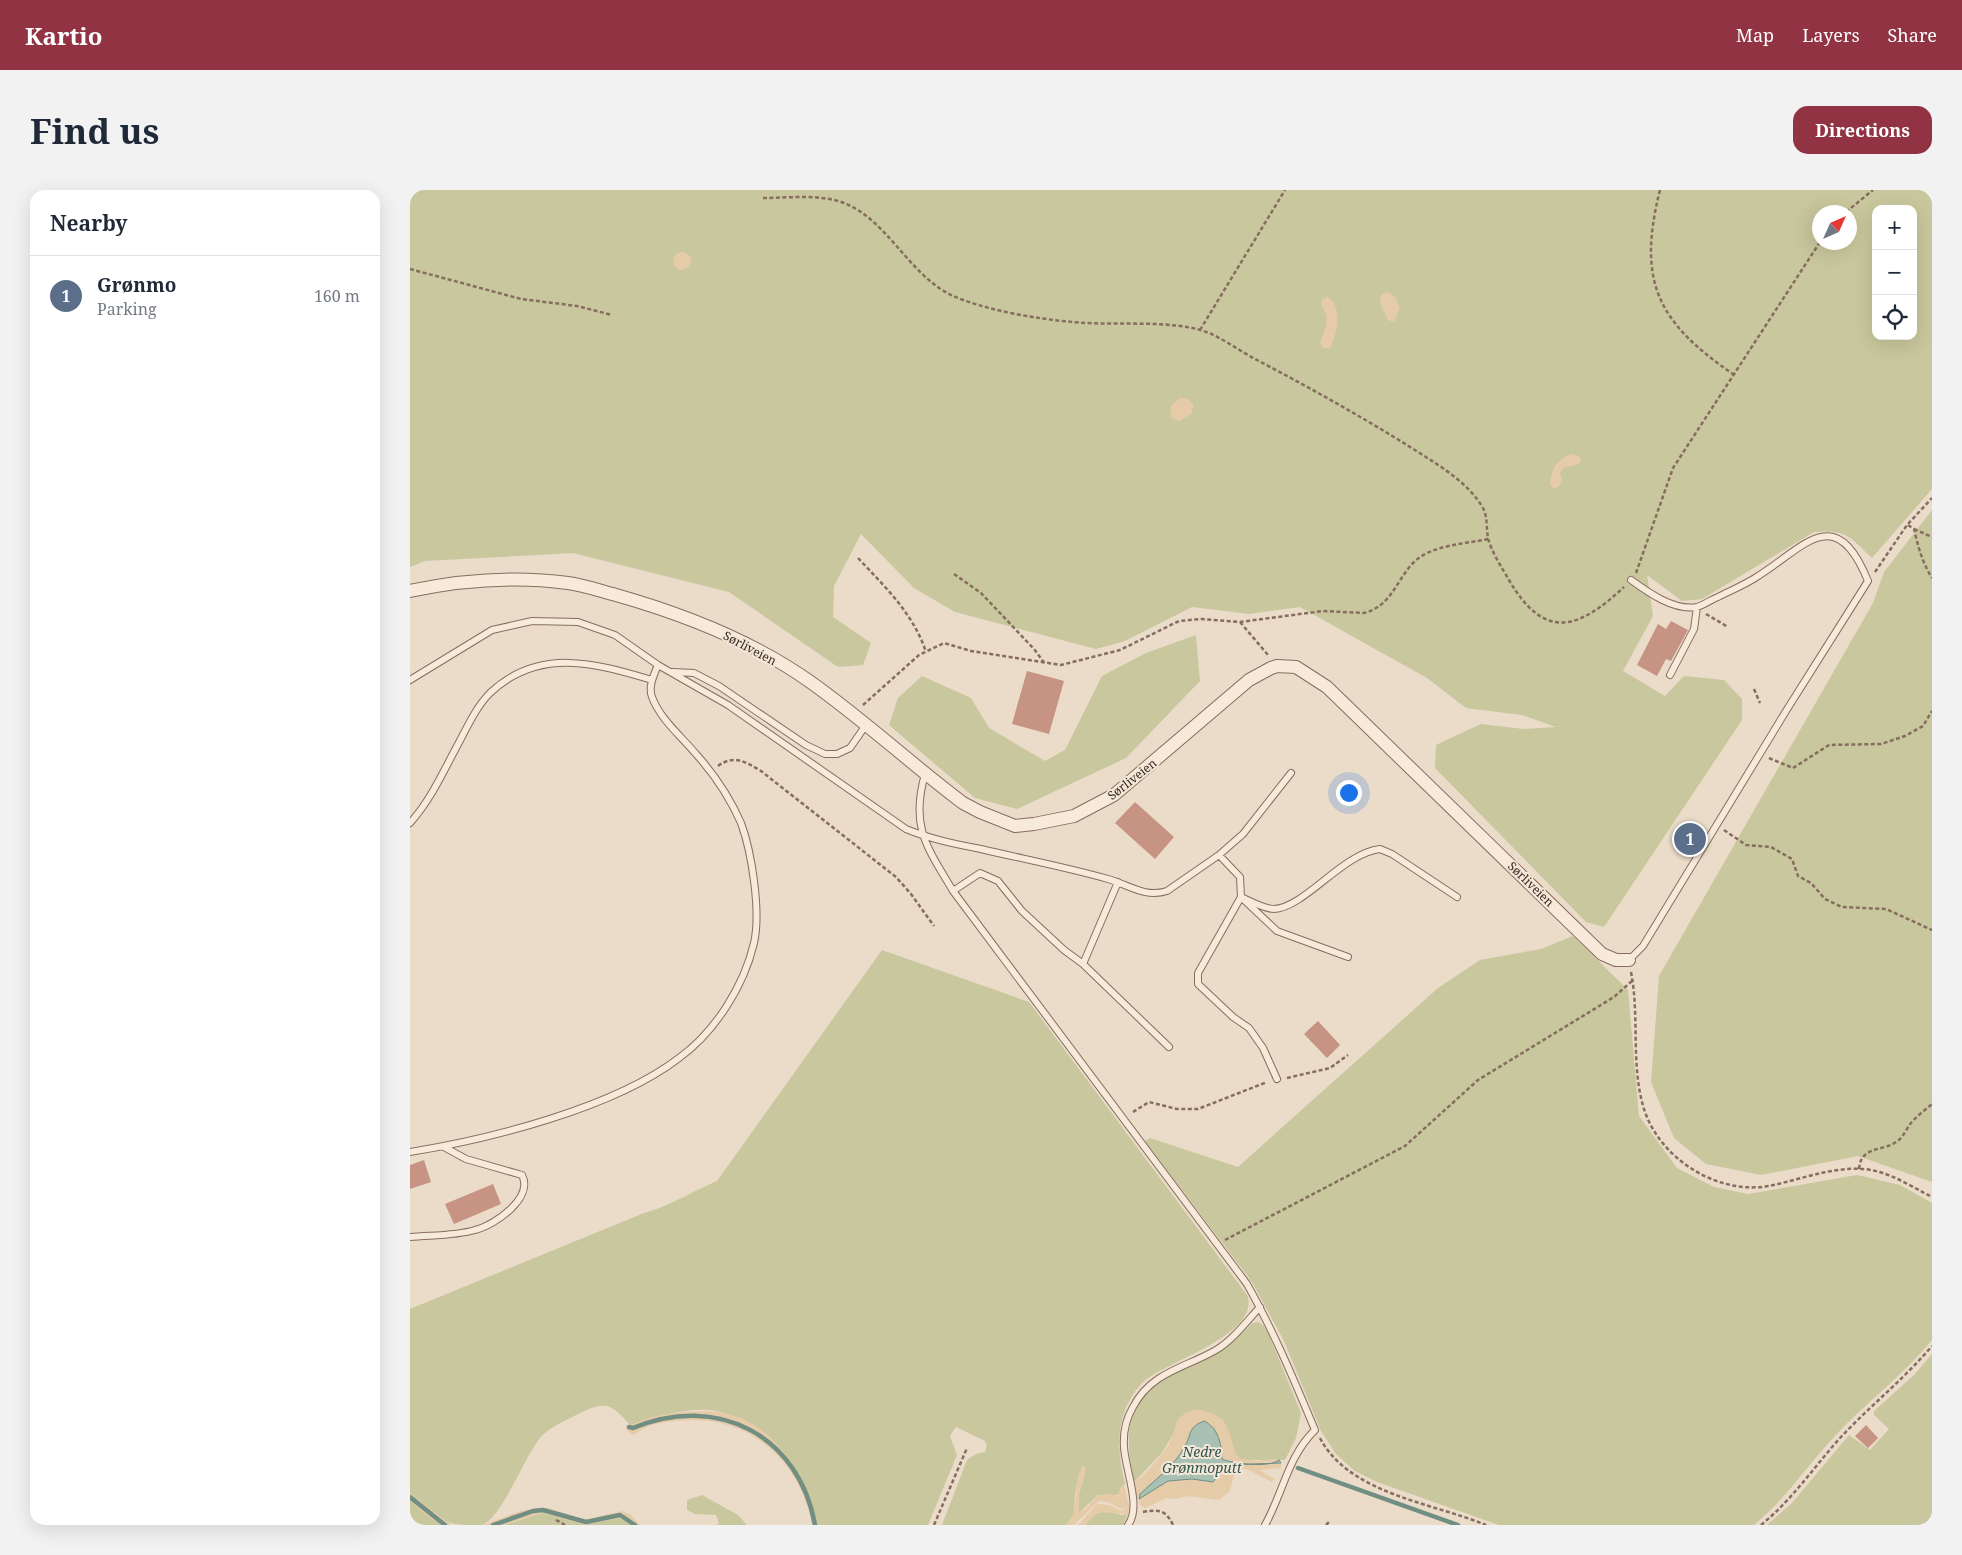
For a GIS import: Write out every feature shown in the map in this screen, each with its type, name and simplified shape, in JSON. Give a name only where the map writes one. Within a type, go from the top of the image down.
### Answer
[{"type":"street","name":"Sørliveien","points":[[410,591],[458,581],[512,579],[569,583],[657,607],[724,633],[808,680],[963,803],[1015,826],[1074,816],[1114,795],[1249,680],[1277,666],[1296,667],[1327,687],[1602,954],[1616,960],[1629,960]]},
{"type":"lane","points":[[1629,960],[1643,946],[1868,581],[1860,560],[1848,545],[1834,537],[1818,537],[1797,547],[1756,578],[1697,607],[1664,601],[1631,580]]},
{"type":"lane","points":[[1670,675],[1694,629],[1697,607]]},
{"type":"lane","points":[[410,680],[492,630],[532,620],[578,622],[616,635],[669,672],[728,706],[906,829],[922,835],[1070,868],[1118,882],[1143,893],[1157,894],[1167,891],[1219,855],[1243,834],[1291,773]]},
{"type":"lane","points":[[410,822],[428,800],[479,707],[491,693],[515,676],[539,665],[565,661],[602,665],[652,680]]},
{"type":"lane","points":[[410,1152],[444,1146],[544,1120],[606,1098],[659,1072],[680,1058],[713,1024],[733,995],[754,942],[756,902],[748,848],[740,823],[725,792],[659,710],[651,696],[652,680],[658,665]]},
{"type":"lane","points":[[669,672],[694,673],[719,686],[806,745],[825,754],[837,754],[850,748],[866,725]]},
{"type":"lane","points":[[925,774],[920,793],[922,835],[953,891],[1247,1284],[1288,1363],[1316,1430],[1308,1437],[1293,1460],[1279,1489],[1273,1511],[1265,1525]]},
{"type":"lane","points":[[1241,897],[1274,909],[1288,904],[1350,861],[1380,849],[1392,854],[1457,897]]},
{"type":"lane","points":[[1219,855],[1240,877],[1241,897],[1198,973],[1198,984],[1233,1017],[1249,1028],[1262,1048],[1277,1079]]},
{"type":"lane","points":[[953,891],[980,873],[998,880],[1011,894],[1022,911],[1064,950],[1083,964],[1169,1047]]},
{"type":"lane","points":[[1083,964],[1118,882]]},
{"type":"lane","points":[[1241,897],[1277,931],[1348,957]]},
{"type":"lane","points":[[410,1236],[476,1230],[507,1212],[523,1194],[526,1187],[522,1175],[466,1159],[444,1146]]},
{"type":"lane","points":[[1128,1525],[1134,1513],[1124,1447],[1126,1424],[1133,1406],[1146,1387],[1162,1375],[1222,1346],[1260,1307]]},
{"type":"path","points":[[1200,330],[1285,190]]},
{"type":"path","points":[[1660,190],[1653,223],[1651,252],[1653,278],[1659,298],[1668,316],[1680,331],[1733,374]]},
{"type":"path","points":[[1855,205],[1873,190]]},
{"type":"path","points":[[763,198],[816,197],[842,202],[867,217],[921,274],[950,294],[982,307],[1072,322],[1167,324],[1200,330],[1343,406],[1431,460],[1470,491],[1479,502],[1487,519],[1488,538],[1507,577],[1523,602],[1540,615],[1557,622],[1575,622],[1588,616],[1631,580],[1639,568],[1659,501],[1673,468],[1815,250]]},
{"type":"path","points":[[410,269],[521,299],[577,306],[612,316]]},
{"type":"path","points":[[1868,581],[1907,525],[1932,498]]},
{"type":"path","points":[[1907,525],[1932,537]]},
{"type":"path","points":[[1914,528],[1922,550],[1922,562],[1932,578]]},
{"type":"path","points":[[852,714],[926,652],[944,643],[970,651],[1061,665],[1120,650],[1179,621],[1201,619],[1240,622],[1303,612],[1364,613],[1372,611],[1391,597],[1415,561],[1431,552],[1488,538]]},
{"type":"path","points":[[858,558],[897,599],[919,634],[926,652]]},
{"type":"path","points":[[954,574],[981,593],[1034,649],[1045,664]]},
{"type":"path","points":[[1240,622],[1277,666]]},
{"type":"path","points":[[1720,622],[1728,627]]},
{"type":"path","points":[[1754,689],[1760,703]]},
{"type":"path","points":[[1761,753],[1793,768],[1829,745],[1881,744],[1905,736],[1923,726],[1932,711]]},
{"type":"path","points":[[710,771],[726,760],[734,759],[744,761],[761,771],[896,877],[934,926]]},
{"type":"path","points":[[1718,827],[1746,845],[1771,847],[1792,859],[1798,876],[1811,883],[1825,899],[1842,907],[1886,908],[1932,930]]},
{"type":"path","points":[[1629,960],[1633,980],[1638,1071],[1644,1110],[1662,1143],[1680,1162],[1714,1180],[1741,1187],[1769,1186],[1827,1172],[1859,1169],[1870,1170],[1900,1180],[1932,1197]]},
{"type":"path","points":[[1217,1244],[1405,1146],[1478,1080],[1614,998],[1633,980]]},
{"type":"path","points":[[1132,1112],[1149,1102],[1177,1109],[1198,1109],[1277,1079],[1312,1074],[1330,1068],[1348,1055]]},
{"type":"path","points":[[1859,1169],[1860,1160],[1867,1151],[1886,1148],[1899,1140],[1913,1121],[1932,1104]]},
{"type":"path","points":[[1761,1525],[1789,1499],[1854,1424],[1903,1378],[1932,1346]]},
{"type":"path","points":[[1316,1430],[1328,1450],[1358,1478],[1386,1490],[1486,1525]]},
{"type":"path","points":[[934,1525],[967,1448]]},
{"type":"path","points":[[1134,1513],[1155,1509],[1162,1510],[1168,1515],[1172,1525]]},
{"type":"path","points":[[556,1520],[566,1525]]},
{"type":"path","points":[[1326,1525],[1329,1522]]},
{"type":"shaded area","points":[[410,190],[1932,190],[1932,489],[1872,558],[1847,536],[1841,533],[1825,531],[1814,532],[1702,599],[1682,601],[1647,575],[1653,616],[1623,671],[1665,696],[1684,676],[1724,680],[1742,699],[1742,720],[1604,927],[1586,922],[1435,768],[1436,745],[1481,724],[1524,729],[1556,727],[1522,715],[1466,708],[1427,678],[1300,607],[1249,614],[1192,607],[1125,641],[1096,649],[955,612],[914,588],[861,534],[834,586],[833,617],[871,643],[863,665],[838,667],[729,592],[573,553],[425,561],[410,567]]},
{"type":"shaded area","points":[[1932,510],[1932,1182],[1858,1156],[1761,1175],[1706,1164],[1674,1138],[1651,1082],[1659,976],[1873,603],[1884,572]]},
{"type":"shaded area","points":[[1196,635],[1200,681],[1126,758],[1017,809],[975,798],[889,725],[898,698],[922,676],[971,698],[989,728],[1045,761],[1065,750],[1102,676],[1146,653]]},
{"type":"shaded area","points":[[1573,936],[1628,990],[1639,1116],[1677,1168],[1714,1187],[1748,1194],[1857,1175],[1900,1185],[1932,1203],[1932,1340],[1909,1366],[1846,1425],[1776,1504],[1754,1525],[1499,1525],[1377,1482],[1355,1471],[1336,1454],[1321,1431],[1284,1341],[1252,1282],[1145,1141],[1150,1138],[1238,1167],[1438,988],[1480,960],[1541,949]]},
{"type":"shaded area","points":[[882,950],[1029,1002],[1247,1295],[1248,1309],[1240,1323],[1226,1335],[1208,1346],[1153,1375],[1142,1383],[1133,1394],[1122,1418],[1120,1431],[1120,1458],[1125,1484],[1121,1487],[1118,1495],[1098,1495],[1079,1513],[1079,1494],[1085,1473],[1081,1471],[1075,1493],[1074,1515],[1066,1525],[942,1525],[967,1460],[976,1454],[985,1452],[987,1445],[985,1441],[956,1427],[950,1436],[957,1455],[928,1525],[817,1525],[812,1506],[797,1471],[774,1443],[760,1431],[743,1421],[724,1413],[703,1410],[677,1412],[652,1418],[631,1426],[614,1409],[603,1406],[580,1413],[554,1426],[545,1433],[535,1446],[497,1511],[490,1520],[482,1525],[449,1523],[429,1511],[410,1493],[410,1309],[663,1206],[717,1181]]},
{"type":"shaded area","points":[[1258,1322],[1264,1326],[1268,1333],[1301,1413],[1296,1438],[1286,1458],[1284,1460],[1240,1460],[1235,1453],[1172,1436],[1162,1453],[1134,1482],[1129,1432],[1137,1405],[1146,1393],[1159,1382],[1176,1372],[1217,1354],[1253,1323]]},
{"type":"shaded area","points":[[1932,1354],[1932,1525],[1767,1525],[1792,1503],[1849,1435],[1870,1450],[1889,1429],[1874,1415],[1874,1411],[1914,1375]]},
{"type":"shaded area","points":[[702,1495],[738,1515],[747,1525],[715,1525],[719,1524],[716,1515],[695,1514],[687,1510],[687,1500]]},
{"type":"shaded area","points":[[410,1500],[441,1525],[410,1525]]},
{"type":"shaded area","points":[[1106,1511],[1122,1515],[1128,1514],[1123,1525],[1085,1525],[1094,1514]]},
{"type":"shaded area","points":[[543,1513],[586,1524],[620,1518],[631,1525],[504,1525]]},
{"type":"sand","points":[[682,252],[688,255],[691,261],[688,267],[682,270],[676,267],[673,261],[676,255]]},
{"type":"sand","points":[[1388,292],[1395,297],[1400,307],[1394,322],[1388,320],[1380,303],[1381,294]]},
{"type":"sand","points":[[1327,297],[1336,307],[1338,321],[1330,348],[1323,348],[1320,343],[1325,329],[1326,318],[1322,299]]},
{"type":"sand","points":[[1180,398],[1189,399],[1194,406],[1191,414],[1179,421],[1170,417],[1171,406]]},
{"type":"sand","points":[[1572,454],[1579,456],[1581,461],[1577,465],[1563,468],[1560,473],[1562,480],[1560,485],[1554,489],[1550,484],[1553,469],[1562,458]]},
{"type":"sand","points":[[1197,1409],[1208,1412],[1222,1420],[1229,1432],[1237,1458],[1256,1461],[1276,1459],[1279,1461],[1247,1464],[1222,1459],[1220,1442],[1215,1427],[1202,1422],[1189,1432],[1186,1445],[1163,1475],[1137,1497],[1134,1482],[1164,1452],[1180,1417],[1189,1411]]},
{"type":"sand","points":[[708,1411],[724,1413],[742,1419],[759,1428],[786,1455],[797,1472],[813,1507],[817,1525],[812,1525],[806,1501],[795,1479],[782,1460],[765,1444],[746,1432],[725,1424],[701,1420],[676,1421],[649,1426],[634,1435],[626,1430],[627,1426],[652,1417],[681,1412]]},
{"type":"sand","points":[[1281,1463],[1281,1468],[1260,1470],[1274,1479],[1272,1482],[1247,1469],[1236,1468],[1230,1491],[1219,1500],[1187,1496],[1176,1499],[1167,1498],[1145,1508],[1140,1505],[1139,1499],[1168,1481],[1192,1479],[1209,1482],[1222,1465]]},
{"type":"sand","points":[[1083,1465],[1086,1469],[1079,1494],[1079,1513],[1098,1496],[1109,1494],[1118,1496],[1121,1487],[1124,1485],[1129,1506],[1128,1514],[1098,1512],[1085,1525],[1078,1525],[1097,1504],[1110,1505],[1121,1511],[1126,1507],[1121,1509],[1108,1502],[1099,1501],[1074,1525],[1066,1525],[1073,1513],[1077,1480]]},
{"type":"sand","points":[[410,1493],[451,1525],[439,1523],[429,1517],[410,1500]]},
{"type":"sand","points":[[549,1508],[585,1520],[622,1511],[631,1515],[640,1525],[631,1525],[624,1519],[616,1518],[586,1525],[543,1513],[504,1525],[483,1525],[520,1511]]},
{"type":"water","name":"Nedre Grønmoputt","points":[[1205,1421],[1218,1437],[1222,1459],[1248,1464],[1222,1465],[1220,1473],[1213,1482],[1192,1479],[1168,1481],[1139,1499],[1140,1494],[1176,1460],[1193,1428]]},
{"type":"water","points":[[1270,1463],[1260,1465],[1248,1464]]},
{"type":"building","points":[[1671,621],[1688,630],[1671,661],[1666,659],[1657,676],[1637,665],[1658,624],[1666,629]]},
{"type":"building","points":[[1027,671],[1064,681],[1049,734],[1012,724]]},
{"type":"building","points":[[1135,802],[1174,837],[1155,859],[1115,823]]},
{"type":"building","points":[[1318,1021],[1340,1045],[1327,1058],[1304,1034]]},
{"type":"building","points":[[424,1160],[431,1182],[410,1189],[410,1165]]},
{"type":"building","points":[[493,1184],[501,1204],[454,1224],[445,1204]]},
{"type":"building","points":[[1866,1425],[1878,1438],[1868,1448],[1855,1436]]},
{"type":"waterway","points":[[629,1427],[633,1428],[664,1418],[695,1416],[723,1420],[749,1430],[773,1446],[792,1467],[806,1494],[815,1525]]},
{"type":"waterway","points":[[1298,1468],[1458,1525]]},
{"type":"waterway","points":[[410,1497],[445,1525]]},
{"type":"waterway","points":[[493,1525],[533,1511],[543,1510],[586,1522],[620,1515],[635,1525]]},
{"type":"place","name":"Grønmo","points":[[1690,839]]}]
